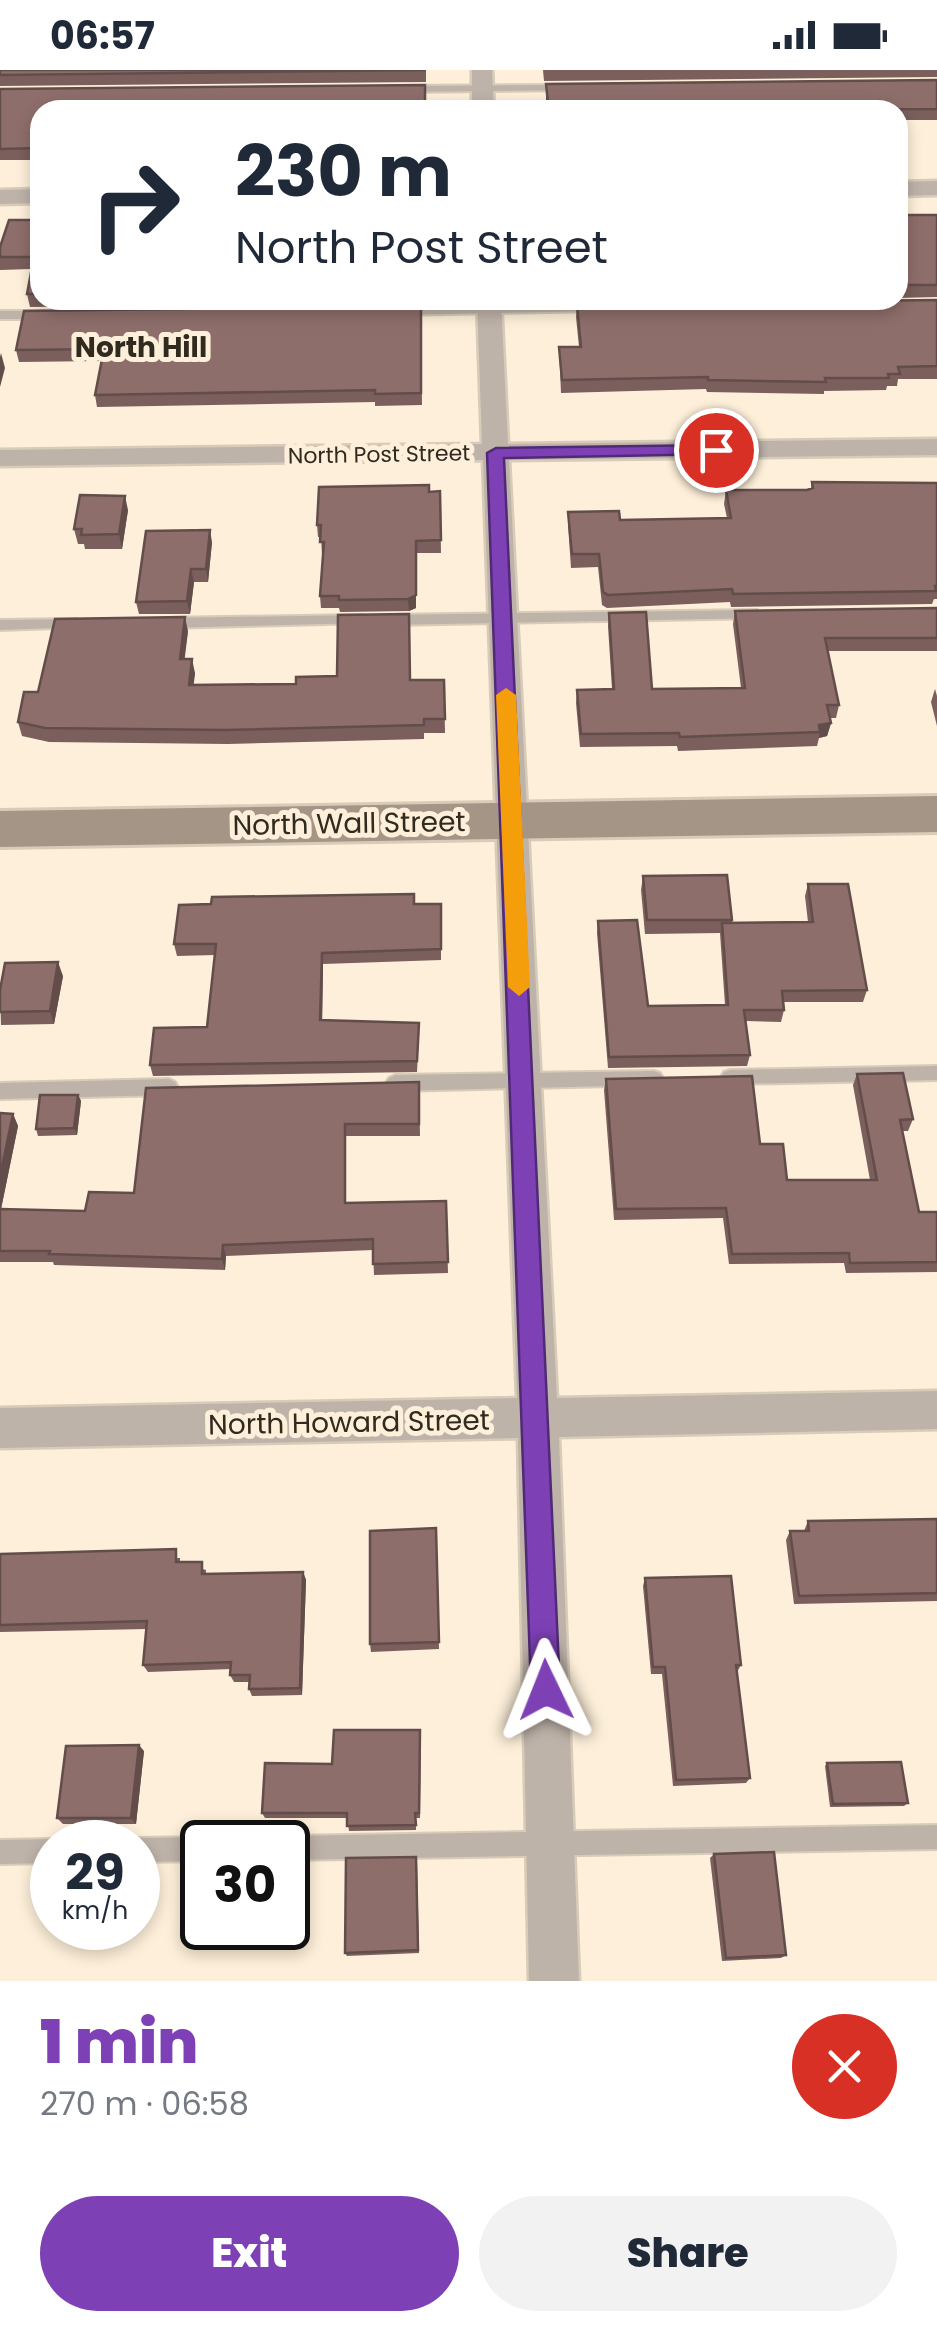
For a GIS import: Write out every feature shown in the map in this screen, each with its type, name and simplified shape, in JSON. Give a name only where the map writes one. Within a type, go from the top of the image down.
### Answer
[{"type":"street","points":[[908,189],[937,188]]},
{"type":"street","points":[[0,197],[30,196]]},
{"type":"street","points":[[490,310],[538,1419],[554,1981]]},
{"type":"street","name":"North Post Street","points":[[0,458],[937,447]]},
{"type":"street","name":"North Wall Street","points":[[0,829],[937,814]]},
{"type":"street","name":"North Howard Street","points":[[0,1428],[937,1410]]},
{"type":"lane","points":[[386,89],[581,87]]},
{"type":"lane","points":[[392,311],[408,310]]},
{"type":"lane","points":[[0,315],[59,314]]},
{"type":"lane","points":[[155,623],[779,614]]},
{"type":"lane","points":[[0,625],[97,624]]},
{"type":"lane","points":[[720,1077],[937,1074]]},
{"type":"lane","points":[[368,1083],[680,1078]]},
{"type":"lane","points":[[0,1091],[194,1087]]},
{"type":"lane","points":[[310,1848],[937,1837]]},
{"type":"lane","points":[[0,1852],[30,1852]]},
{"type":"building","points":[[0,70],[426,70],[0,75]]},
{"type":"building","points":[[937,80],[937,109],[908,109],[908,100],[548,100],[546,84]]},
{"type":"building","points":[[425,85],[425,100],[30,100],[30,148],[0,149],[0,89]]},
{"type":"building","points":[[908,215],[937,215],[937,285],[908,285]]},
{"type":"building","points":[[9,220],[30,220],[30,257],[0,257]]},
{"type":"building","points":[[908,300],[937,300],[937,366],[898,367],[900,374],[888,374],[889,378],[825,378],[826,382],[708,377],[562,380],[559,347],[581,347],[578,310],[908,310]]},
{"type":"building","points":[[421,310],[421,393],[375,394],[375,390],[95,395],[104,349],[16,350],[24,311]]},
{"type":"building","points":[[812,482],[937,483],[936,591],[733,594],[732,589],[608,595],[603,592],[599,554],[572,554],[568,512],[619,511],[620,520],[731,518],[726,490],[807,490],[813,488]]},
{"type":"building","points":[[429,485],[429,492],[440,491],[441,540],[416,541],[416,595],[408,599],[339,600],[339,596],[320,596],[324,542],[320,542],[321,525],[317,525],[319,487]]},
{"type":"building","points":[[80,495],[125,496],[119,534],[81,535],[82,529],[74,529]]},
{"type":"building","points":[[210,530],[206,569],[191,569],[187,601],[136,602],[146,531]]},
{"type":"building","points":[[937,608],[937,638],[825,638],[839,705],[827,705],[831,723],[819,725],[820,732],[680,737],[679,733],[581,734],[577,690],[614,689],[609,613],[646,612],[652,689],[745,688],[735,611]]},
{"type":"building","points":[[409,614],[410,680],[444,680],[445,719],[424,719],[424,725],[225,730],[45,728],[18,722],[24,692],[38,692],[55,619],[185,617],[180,659],[192,659],[189,685],[296,684],[296,677],[337,676],[338,615]]},
{"type":"building","points":[[727,875],[732,920],[647,920],[643,876]]},
{"type":"building","points":[[808,884],[848,884],[867,990],[782,991],[784,1010],[744,1010],[750,1055],[609,1057],[598,921],[637,920],[648,1006],[728,1005],[722,923],[813,922]]},
{"type":"building","points":[[414,894],[414,904],[441,904],[441,949],[322,953],[320,1020],[419,1023],[417,1061],[150,1065],[154,1028],[207,1027],[216,944],[174,944],[179,905],[211,904],[212,897]]},
{"type":"building","points":[[58,962],[50,1011],[0,1012],[5,963]]},
{"type":"building","points":[[903,1073],[913,1119],[900,1120],[919,1212],[937,1212],[937,1262],[850,1263],[849,1253],[732,1254],[726,1208],[616,1209],[606,1079],[752,1076],[760,1144],[783,1144],[787,1180],[877,1180],[857,1074]]},
{"type":"building","points":[[419,1082],[419,1124],[345,1124],[345,1203],[446,1201],[448,1262],[373,1264],[373,1239],[223,1245],[222,1259],[0,1251],[0,1209],[85,1211],[89,1192],[134,1193],[146,1088]]},
{"type":"building","points":[[40,1095],[78,1095],[74,1128],[36,1129]]},
{"type":"building","points":[[0,1113],[13,1114],[0,1176]]},
{"type":"building","points":[[937,1519],[937,1593],[799,1596],[790,1531],[809,1531],[808,1521]]},
{"type":"building","points":[[436,1528],[439,1642],[370,1644],[370,1531]]},
{"type":"building","points":[[176,1549],[176,1562],[202,1562],[202,1574],[303,1572],[300,1688],[249,1689],[250,1675],[230,1675],[231,1662],[143,1665],[147,1621],[0,1625],[0,1554]]},
{"type":"building","points":[[731,1576],[741,1665],[736,1665],[750,1778],[676,1780],[665,1667],[653,1667],[645,1578]]},
{"type":"building","points":[[334,1730],[420,1730],[416,1825],[347,1826],[347,1813],[262,1813],[265,1763],[332,1764]]},
{"type":"building","points":[[139,1745],[131,1818],[57,1818],[66,1746]]},
{"type":"building","points":[[901,1762],[908,1803],[833,1804],[827,1763]]},
{"type":"building","points":[[774,1852],[786,1955],[726,1958],[714,1854]]},
{"type":"building","points":[[416,1857],[418,1950],[345,1953],[346,1858]]},
{"type":"slow traffic","points":[[506,695],[519,987]]},
{"type":"district","name":"North Hill","points":[[141,347]]},
{"type":"route","points":[[546,1690],[496,453],[716,450]]}]
